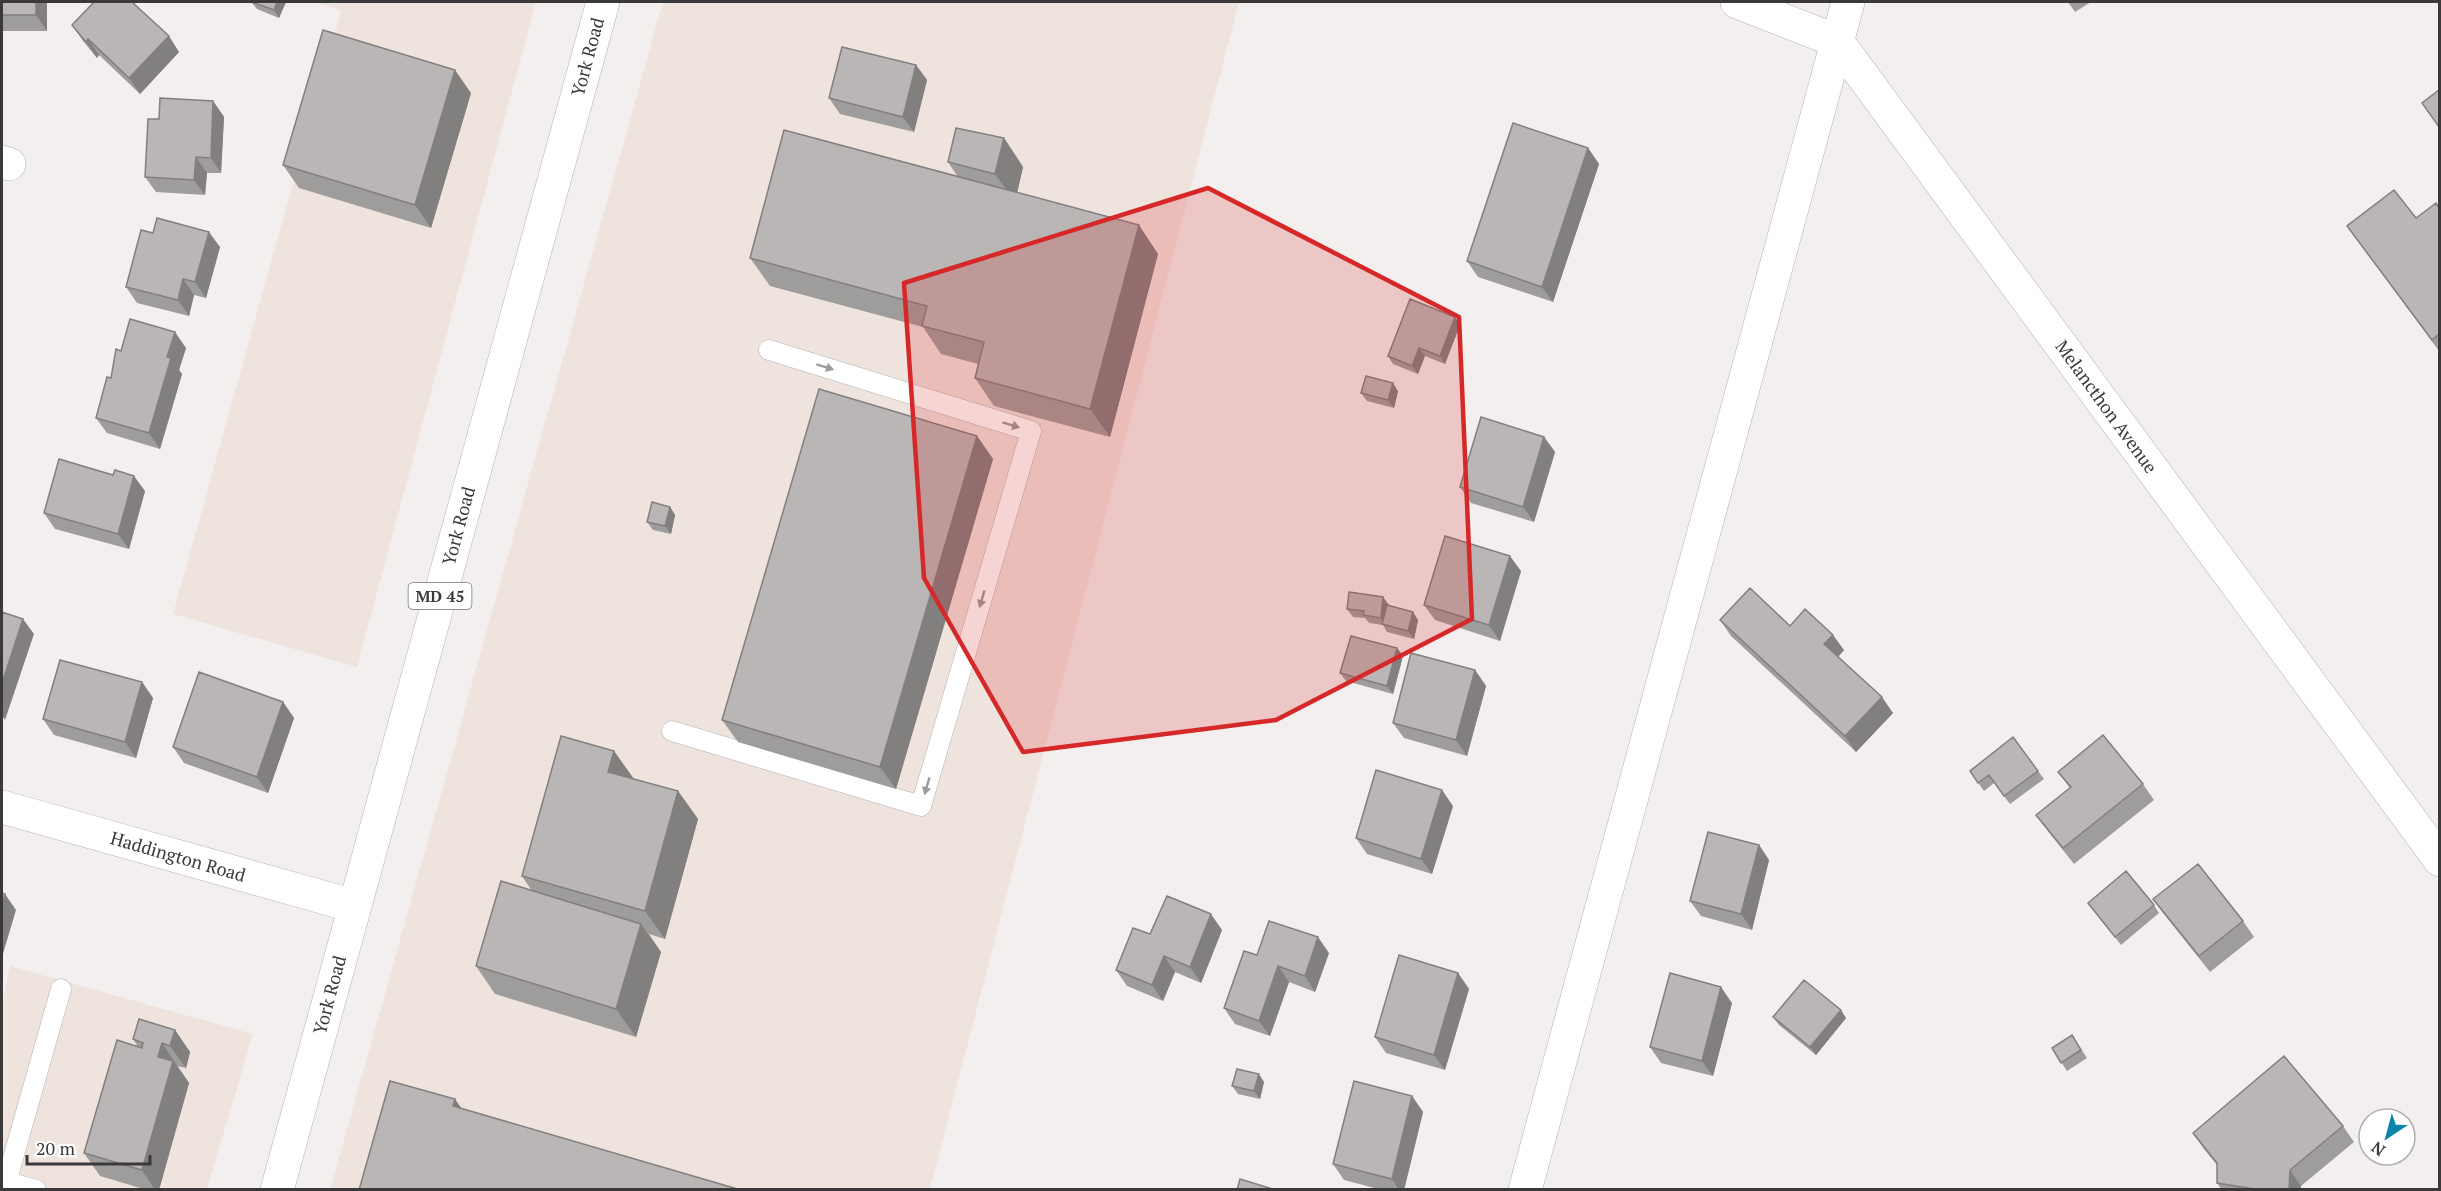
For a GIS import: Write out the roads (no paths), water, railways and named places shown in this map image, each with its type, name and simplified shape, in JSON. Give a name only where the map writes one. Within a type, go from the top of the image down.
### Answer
[{"type":"street","name":"York Road","points":[[277,1190],[603,2]]},
{"type":"street","points":[[1737,2],[1837,41]]},
{"type":"street","points":[[1525,1190],[1848,2]]},
{"type":"street","name":"Melancthon Avenue","points":[[1837,41],[2439,860]]},
{"type":"street","name":"Haddington Road","points":[[2,807],[354,906]]},
{"type":"lane","points":[[672,731],[921,806],[1031,431],[769,350]]},
{"type":"lane","points":[[36,1190],[6,1186],[61,989]]}]
